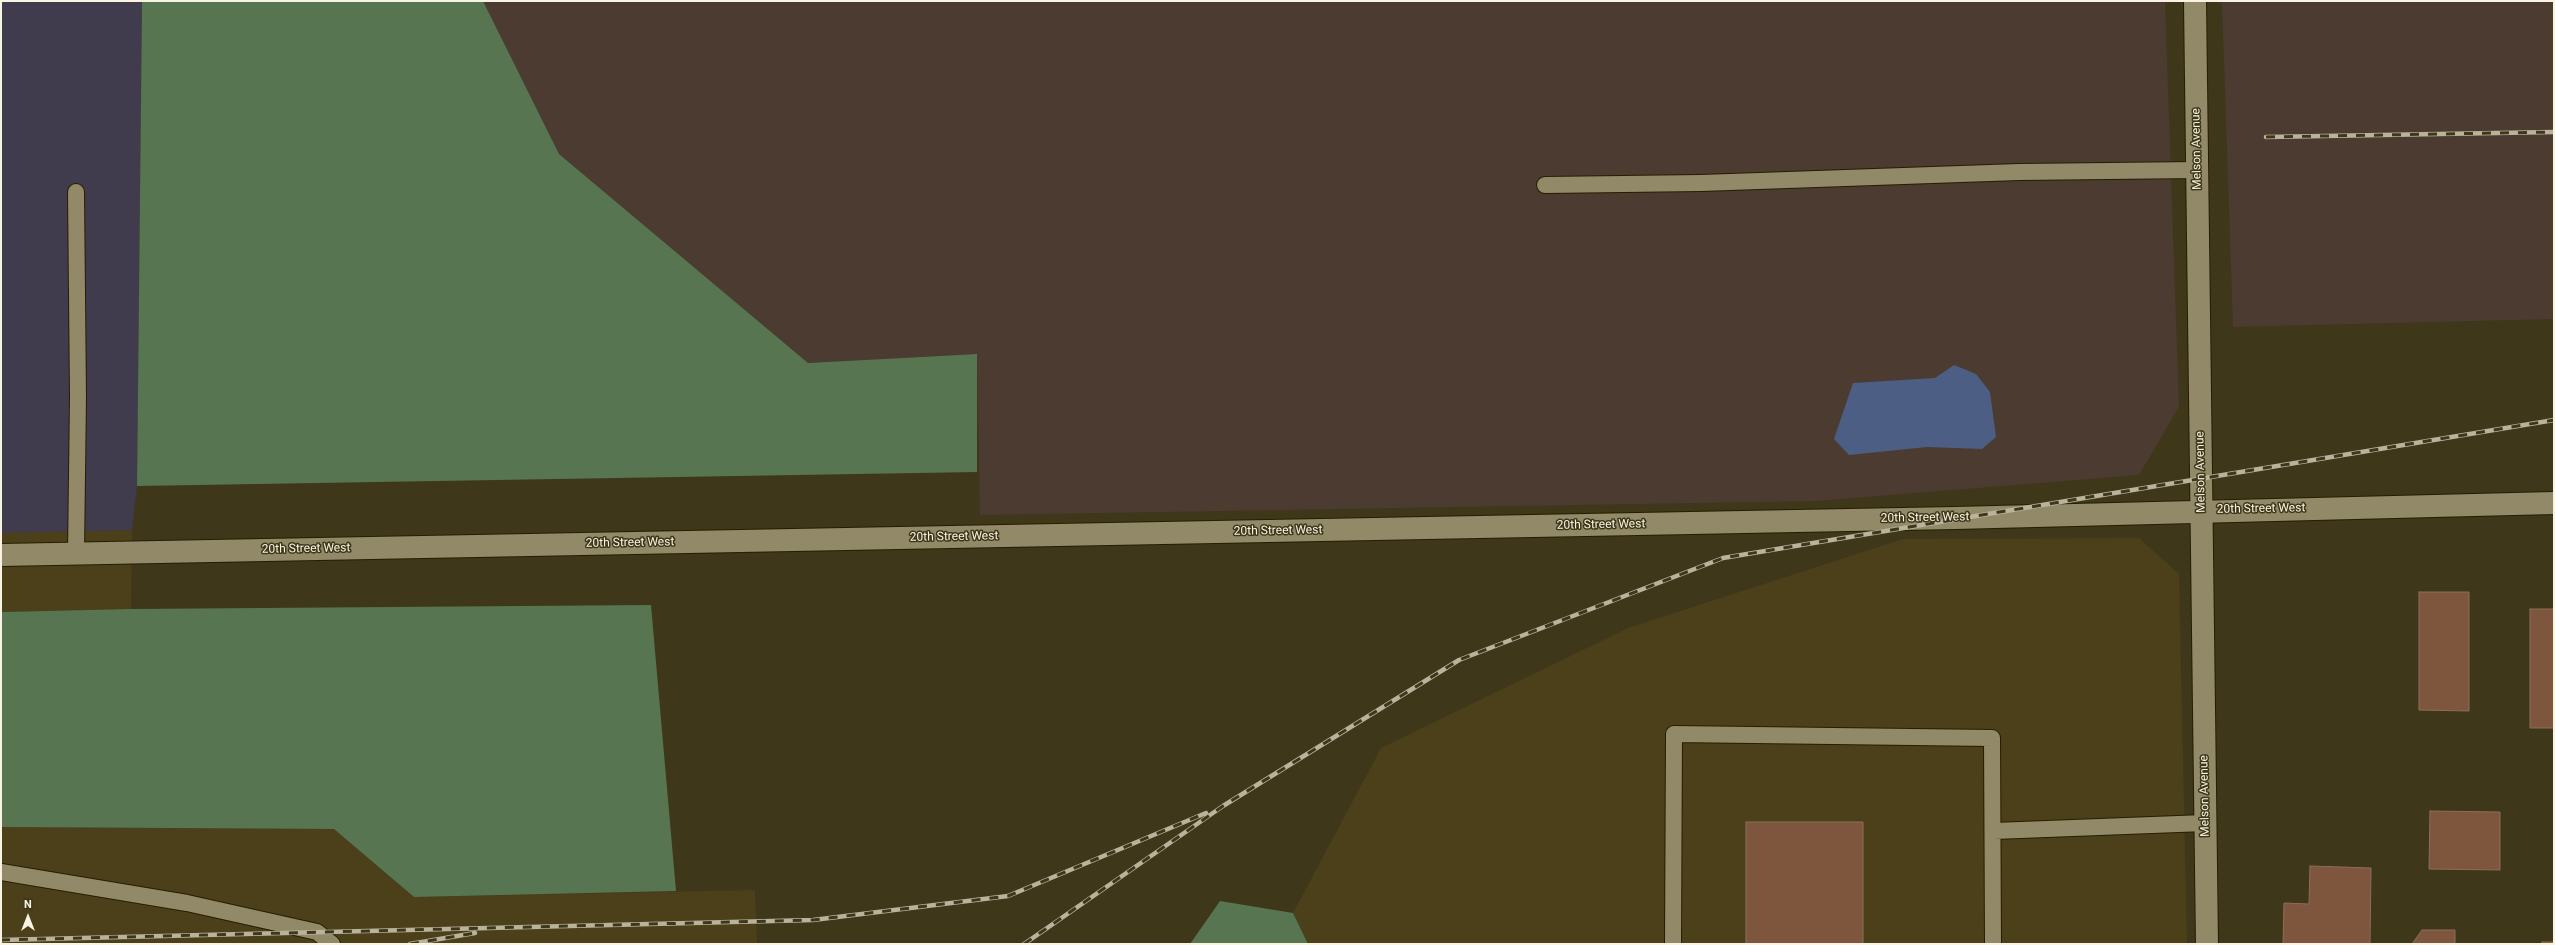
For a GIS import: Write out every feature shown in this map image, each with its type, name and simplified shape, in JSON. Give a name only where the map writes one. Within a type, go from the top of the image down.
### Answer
[{"type":"street","name":"Melson Avenue","points":[[2195,1],[2207,944]]},
{"type":"street","name":"20th Street West","points":[[1,555],[1955,518],[2201,510],[2554,503]]},
{"type":"lane","points":[[1545,185],[1701,183],[2019,172],[2197,170]]},
{"type":"lane","points":[[76,192],[78,397],[76,553]]},
{"type":"lane","points":[[1673,944],[1674,734],[1992,738],[1994,831],[1993,944]]},
{"type":"lane","points":[[1994,831],[2206,823]]},
{"type":"lane","points":[[1,872],[187,903],[317,932],[332,944]]},
{"type":"shaded area","points":[[1,1],[142,1],[137,486],[132,530],[1,533]]},
{"type":"shaded area","points":[[483,1],[2165,1],[2179,407],[2139,475],[1816,501],[980,515],[977,354],[808,363],[559,154]]},
{"type":"shaded area","points":[[2222,1],[2554,1],[2554,319],[2233,327]]},
{"type":"shaded area","points":[[132,530],[131,609],[1,612],[1,533]]},
{"type":"shaded area","points":[[2139,538],[2179,574],[2187,944],[1308,944],[1293,913],[1381,748],[1628,628],[1903,539]]},
{"type":"shaded area","points":[[1,827],[334,829],[414,897],[755,890],[757,944],[1,944]]},
{"type":"green space","points":[[142,1],[483,1],[559,154],[808,363],[977,354],[977,472],[137,486]]},
{"type":"green space","points":[[651,605],[676,891],[414,897],[334,829],[1,827],[1,612],[131,609]]},
{"type":"green space","points":[[1220,901],[1293,913],[1308,944],[1190,944]]},
{"type":"water","points":[[1954,365],[1976,374],[1990,392],[1996,437],[1982,449],[1927,447],[1849,455],[1834,439],[1853,383],[1935,378]]},
{"type":"building","points":[[2419,592],[2469,592],[2469,711],[2419,710]]},
{"type":"building","points":[[2530,609],[2554,609],[2554,728],[2530,728]]},
{"type":"building","points":[[2430,811],[2500,812],[2500,870],[2429,869]]},
{"type":"building","points":[[1746,822],[1863,822],[1863,944],[1746,944]]},
{"type":"building","points":[[2310,866],[2371,868],[2370,944],[2283,944],[2284,903],[2309,904]]},
{"type":"building","points":[[2422,930],[2455,930],[2455,944],[2412,944]]},
{"type":"building","points":[[2542,942],[2554,942],[2554,944],[2542,944]]},
{"type":"railway","points":[[2266,137],[2554,132]]},
{"type":"railway","points":[[1024,944],[1223,806],[1459,660],[1723,558],[2554,420]]},
{"type":"railway","points":[[1,940],[813,920],[1008,896],[1206,813]]},
{"type":"railway","points":[[410,944],[475,933]]}]
